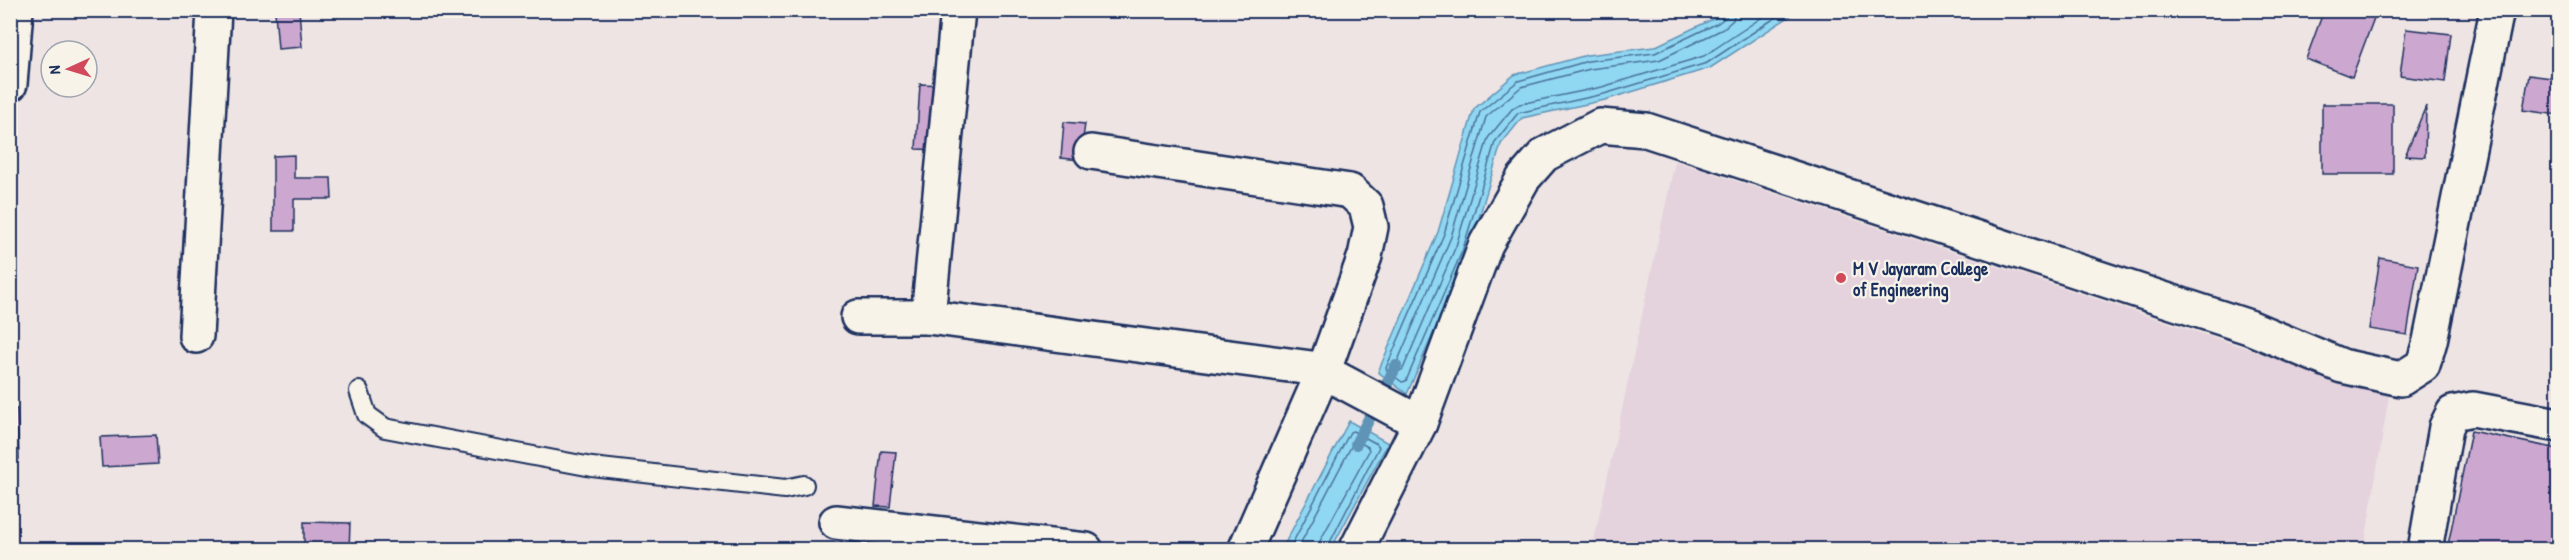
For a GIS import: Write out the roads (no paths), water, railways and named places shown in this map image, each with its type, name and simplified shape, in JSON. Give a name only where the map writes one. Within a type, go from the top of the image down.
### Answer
[{"type":"street","points":[[10,84],[16,10]]},
{"type":"street","points":[[196,336],[214,10]]},
{"type":"street","points":[[928,316],[958,10]]},
{"type":"street","points":[[1356,549],[1409,417],[1486,244],[1523,179],[1544,155],[1600,126],[1646,130],[2249,327],[2342,366],[2401,379],[2423,365],[2430,341],[2497,10]]},
{"type":"street","points":[[1091,152],[1350,191],[1366,206],[1371,227],[1365,256],[1324,370],[1245,549]]},
{"type":"street","points":[[858,317],[928,316],[1324,370],[1409,417]]},
{"type":"street","points":[[2425,549],[2446,427],[2453,413],[2473,409],[2559,425]]},
{"type":"street","points":[[836,522],[1086,549]]},
{"type":"lane","points":[[359,391],[367,415],[385,428],[592,467],[785,489],[804,485]]},
{"type":"water","points":[[1725,11],[1798,11],[1710,68],[1605,100],[1522,118],[1501,144],[1469,251],[1407,394],[1378,372],[1438,232],[1474,109],[1514,75],[1587,55],[1654,47]]},
{"type":"water","points":[[1349,421],[1388,443],[1331,549],[1282,549]]},
{"type":"waterway","points":[[1356,444],[1396,366]]},
{"type":"place","name":"M V Jayaram College of Engineering","points":[[1841,278]]}]
